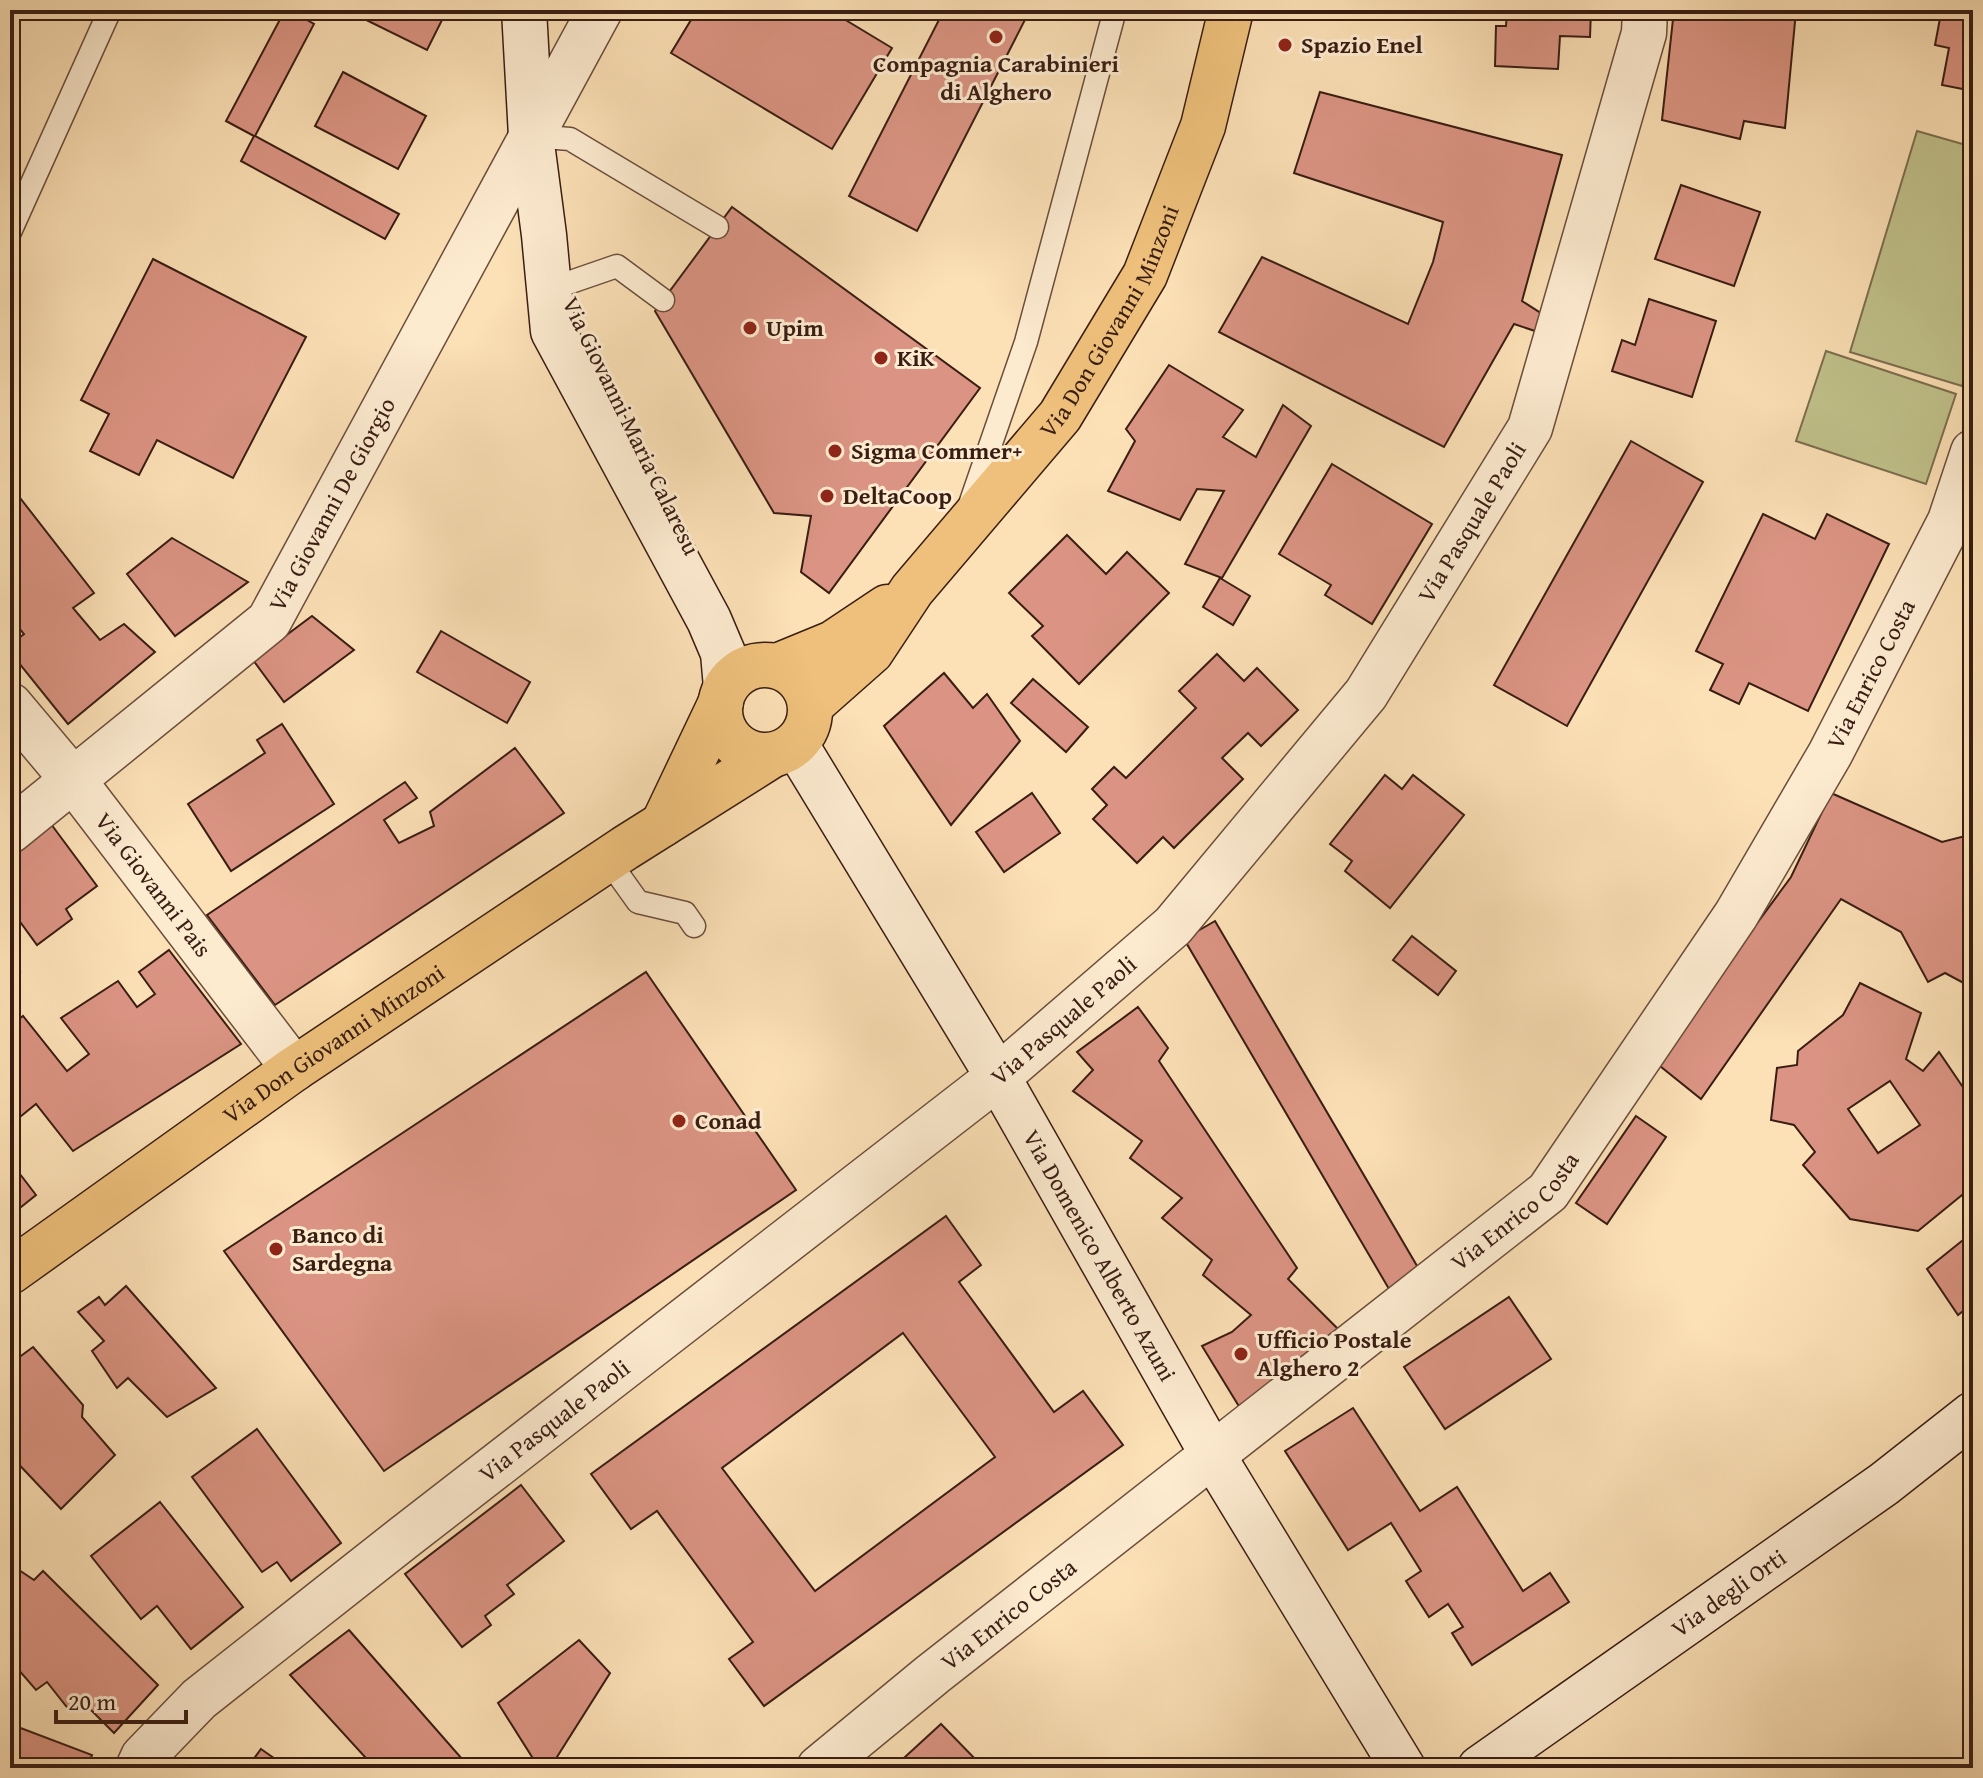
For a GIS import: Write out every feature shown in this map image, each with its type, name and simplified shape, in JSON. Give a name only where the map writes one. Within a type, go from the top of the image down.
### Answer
[{"type":"main road","name":"Via Don Giovanni Minzoni","points":[[811,705],[871,652],[912,590],[1060,416],[1145,275],[1203,126],[1231,10]]},
{"type":"main road","name":"Via Don Giovanni Minzoni","points":[[746,680],[833,643],[912,590]]},
{"type":"main road","points":[[797,676],[807,689],[811,705],[810,720],[804,734],[783,750],[755,754],[744,751],[731,741],[723,728],[720,713],[746,680],[797,676]]},
{"type":"main road","points":[[663,824],[746,680]]},
{"type":"main road","name":"Via Don Giovanni Minzoni","points":[[10,1272],[294,1069],[663,824],[783,750]]},
{"type":"street","points":[[524,10],[531,136],[544,235]]},
{"type":"street","name":"Via Giovanni De Giorgio","points":[[10,831],[269,621],[600,10]]},
{"type":"street","name":"Via Pasquale Paoli","points":[[138,1768],[143,1757],[199,1699],[998,1077],[1173,926],[1366,694],[1530,428],[1644,33],[1645,10]]},
{"type":"street","name":"Via Giovanni Maria Calaresu","points":[[544,235],[575,321],[724,611],[750,652],[746,680]]},
{"type":"street","name":"Via Giovanni Maria Calaresu","points":[[544,235],[553,331],[709,620],[723,653],[746,680]]},
{"type":"street","name":"Via Enrico Costa","points":[[819,1768],[1212,1454],[1548,1192],[1736,915],[1830,754],[1950,521],[1973,452]]},
{"type":"street","name":"Via Giovanni Pais","points":[[10,705],[74,781],[294,1069]]},
{"type":"street","name":"Via Domenico Alberto Azuni","points":[[783,750],[998,1077],[1212,1454],[1403,1768]]},
{"type":"street","name":"Via degli Orti","points":[[1480,1768],[1884,1484],[1973,1414]]},
{"type":"lane","points":[[10,232],[110,10]]},
{"type":"lane","points":[[961,531],[1026,342],[1115,10]]},
{"type":"lane","points":[[531,136],[570,139],[717,227]]},
{"type":"lane","points":[[562,285],[617,266],[663,300]]},
{"type":"lane","points":[[608,860],[638,902],[685,913],[694,926]]},
{"type":"green space","points":[[1917,131],[1973,147],[1973,351],[1962,386],[1850,352]]},
{"type":"green space","points":[[1826,351],[1956,394],[1926,484],[1796,441]]},
{"type":"building","points":[[285,10],[314,24],[255,136],[399,214],[385,239],[241,161],[254,136],[226,121]]},
{"type":"building","points":[[346,10],[447,10],[427,50]]},
{"type":"building","points":[[697,10],[829,10],[892,48],[832,149],[671,53]]},
{"type":"building","points":[[944,10],[1030,10],[917,231],[849,196]]},
{"type":"building","points":[[1339,10],[1397,10],[1396,17]]},
{"type":"building","points":[[1507,10],[1591,10],[1590,37],[1560,36],[1558,69],[1495,66],[1496,26],[1506,26]]},
{"type":"building","points":[[1674,10],[1754,10],[1755,14],[1796,11],[1785,128],[1744,121],[1740,139],[1662,120]]},
{"type":"building","points":[[1959,10],[1973,10],[1973,91],[1942,85],[1949,48],[1935,45],[1941,13],[1958,16]]},
{"type":"building","points":[[343,72],[426,116],[398,169],[315,126]]},
{"type":"building","points":[[1320,92],[1562,155],[1522,301],[1550,319],[1544,334],[1514,324],[1444,447],[1219,332],[1262,257],[1408,324],[1433,262],[1443,222],[1294,173]]},
{"type":"building","points":[[1681,185],[1760,212],[1734,286],[1655,259]]},
{"type":"building","name":"Sigma Commer+","points":[[732,207],[980,388],[829,593],[801,572],[811,516],[774,513],[655,311]]},
{"type":"building","points":[[153,259],[306,337],[233,478],[157,440],[139,475],[90,451],[109,414],[81,400]]},
{"type":"building","points":[[1649,299],[1716,321],[1692,397],[1612,371],[1622,340],[1635,345]]},
{"type":"building","points":[[1169,365],[1243,410],[1223,437],[1256,457],[1283,405],[1311,426],[1222,578],[1185,564],[1224,491],[1197,489],[1180,520],[1108,491],[1135,441],[1126,429]]},
{"type":"building","points":[[1631,441],[1703,482],[1567,726],[1494,685]]},
{"type":"building","points":[[1332,464],[1432,524],[1372,624],[1325,595],[1331,585],[1279,554]]},
{"type":"building","points":[[17,494],[94,593],[73,608],[100,640],[124,624],[155,652],[68,724],[10,652],[10,645],[24,634],[10,617],[10,504]]},
{"type":"building","points":[[1763,514],[1815,539],[1827,514],[1889,544],[1808,711],[1749,683],[1739,704],[1710,690],[1723,664],[1696,651]]},
{"type":"building","points":[[1067,535],[1106,574],[1127,552],[1169,593],[1079,684],[1032,636],[1043,626],[1009,593]]},
{"type":"building","points":[[172,538],[248,582],[175,636],[127,574]]},
{"type":"building","points":[[1220,578],[1250,596],[1233,625],[1203,607]]},
{"type":"building","points":[[312,616],[354,650],[284,702],[253,660]]},
{"type":"building","points":[[441,631],[530,682],[507,723],[417,672]]},
{"type":"building","points":[[1217,654],[1244,681],[1257,668],[1298,710],[1261,746],[1248,733],[1222,758],[1243,779],[1174,848],[1163,837],[1137,863],[1093,819],[1107,805],[1092,789],[1114,767],[1126,778],[1196,708],[1179,691]]},
{"type":"building","points":[[944,673],[973,708],[987,694],[1020,741],[951,825],[884,726]]},
{"type":"building","points":[[1033,679],[1088,727],[1066,752],[1011,703]]},
{"type":"building","points":[[282,724],[334,804],[231,871],[188,804],[265,753],[257,740]]},
{"type":"building","points":[[515,748],[564,813],[275,1005],[207,915],[405,782],[417,798],[384,820],[399,843],[434,826],[430,812]]},
{"type":"building","points":[[1385,775],[1402,789],[1413,775],[1464,815],[1390,908],[1345,871],[1352,861],[1330,844]]},
{"type":"building","points":[[1032,793],[1060,833],[1004,872],[976,832]]},
{"type":"building","points":[[1831,793],[1942,842],[1973,834],[1973,988],[1945,973],[1928,982],[1901,932],[1841,899],[1701,1099],[1655,1062],[1791,877]]},
{"type":"building","points":[[51,824],[97,886],[66,909],[72,919],[37,945],[10,908],[10,854]]},
{"type":"building","points":[[1215,921],[1420,1271],[1389,1289],[1184,939]]},
{"type":"building","points":[[1412,936],[1456,971],[1438,995],[1393,960]]},
{"type":"building","points":[[169,950],[241,1044],[73,1151],[36,1104],[20,1117],[10,1106],[10,1026],[23,1016],[67,1071],[89,1054],[61,1018],[118,981],[137,1007],[155,994],[139,972]]},
{"type":"building","points":[[10,959],[20,971],[10,979]]},
{"type":"building","points":[[646,972],[796,1190],[384,1471],[224,1251]]},
{"type":"building","points":[[1860,983],[1921,1013],[1906,1059],[1923,1071],[1939,1052],[1973,1102],[1973,1186],[1918,1231],[1850,1219],[1803,1165],[1815,1152],[1794,1125],[1771,1120],[1777,1068],[1797,1065],[1798,1051],[1843,1015]],"holes":[[[1890,1081],[1920,1125],[1878,1153],[1848,1109]]]},
{"type":"building","points":[[1138,1007],[1168,1048],[1159,1061],[1297,1268],[1288,1279],[1340,1331],[1240,1408],[1202,1346],[1232,1332],[1251,1315],[1203,1275],[1212,1260],[1162,1218],[1182,1198],[1130,1158],[1142,1141],[1073,1091],[1093,1070],[1077,1052]]},
{"type":"building","points":[[1636,1116],[1666,1137],[1607,1224],[1576,1203]]},
{"type":"building","points":[[10,1161],[36,1195],[10,1216]]},
{"type":"building","points":[[946,1216],[981,1265],[959,1282],[1054,1412],[1083,1391],[1123,1445],[764,1706],[729,1659],[753,1642],[657,1511],[631,1529],[591,1474]],"holes":[[[903,1333],[995,1457],[815,1591],[722,1468]]]},
{"type":"building","points":[[1973,1232],[1973,1303],[1958,1315],[1927,1269]]},
{"type":"building","points":[[126,1286],[216,1388],[167,1417],[128,1378],[117,1388],[92,1351],[104,1341],[78,1312],[99,1297],[105,1305]]},
{"type":"building","points":[[1509,1297],[1551,1359],[1445,1429],[1404,1367]]},
{"type":"building","points":[[33,1347],[83,1405],[82,1417],[115,1455],[61,1509],[10,1455],[10,1364]]},
{"type":"building","points":[[1353,1408],[1420,1511],[1457,1487],[1523,1591],[1550,1573],[1569,1602],[1472,1665],[1452,1633],[1463,1627],[1448,1604],[1429,1617],[1406,1581],[1421,1571],[1391,1523],[1348,1550],[1285,1451]]},
{"type":"building","points":[[257,1429],[341,1543],[291,1581],[277,1562],[262,1572],[192,1477]]},
{"type":"building","points":[[521,1485],[564,1541],[507,1585],[514,1594],[485,1616],[491,1625],[462,1647],[405,1574]]},
{"type":"building","points":[[160,1502],[243,1607],[191,1649],[157,1606],[141,1619],[91,1556]]},
{"type":"building","points":[[10,1518],[18,1527],[10,1554]]},
{"type":"building","points":[[10,1564],[34,1580],[43,1571],[158,1685],[114,1733],[82,1701],[70,1711],[47,1682],[36,1690],[10,1660]]},
{"type":"building","points":[[349,1630],[470,1768],[375,1768],[290,1675]]},
{"type":"building","points":[[579,1640],[610,1673],[550,1768],[539,1768],[498,1703]]},
{"type":"building","points":[[10,1724],[92,1755],[87,1768],[10,1768]]},
{"type":"building","points":[[941,1724],[984,1768],[893,1768]]},
{"type":"building","points":[[261,1749],[288,1768],[247,1768]]},
{"type":"place","name":"Compagnia Carabinieri di Alghero","points":[[996,37]]},
{"type":"place","name":"Spazio Enel","points":[[1285,45]]},
{"type":"place","name":"Upim","points":[[750,328]]},
{"type":"place","name":"KiK","points":[[881,358]]},
{"type":"place","name":"Sigma Commer+","points":[[835,451]]},
{"type":"place","name":"DeltaCoop","points":[[827,496]]},
{"type":"place","name":"Conad","points":[[679,1121]]},
{"type":"place","name":"Banco di Sardegna","points":[[276,1249]]},
{"type":"place","name":"Ufficio Postale Alghero 2","points":[[1241,1354]]}]
